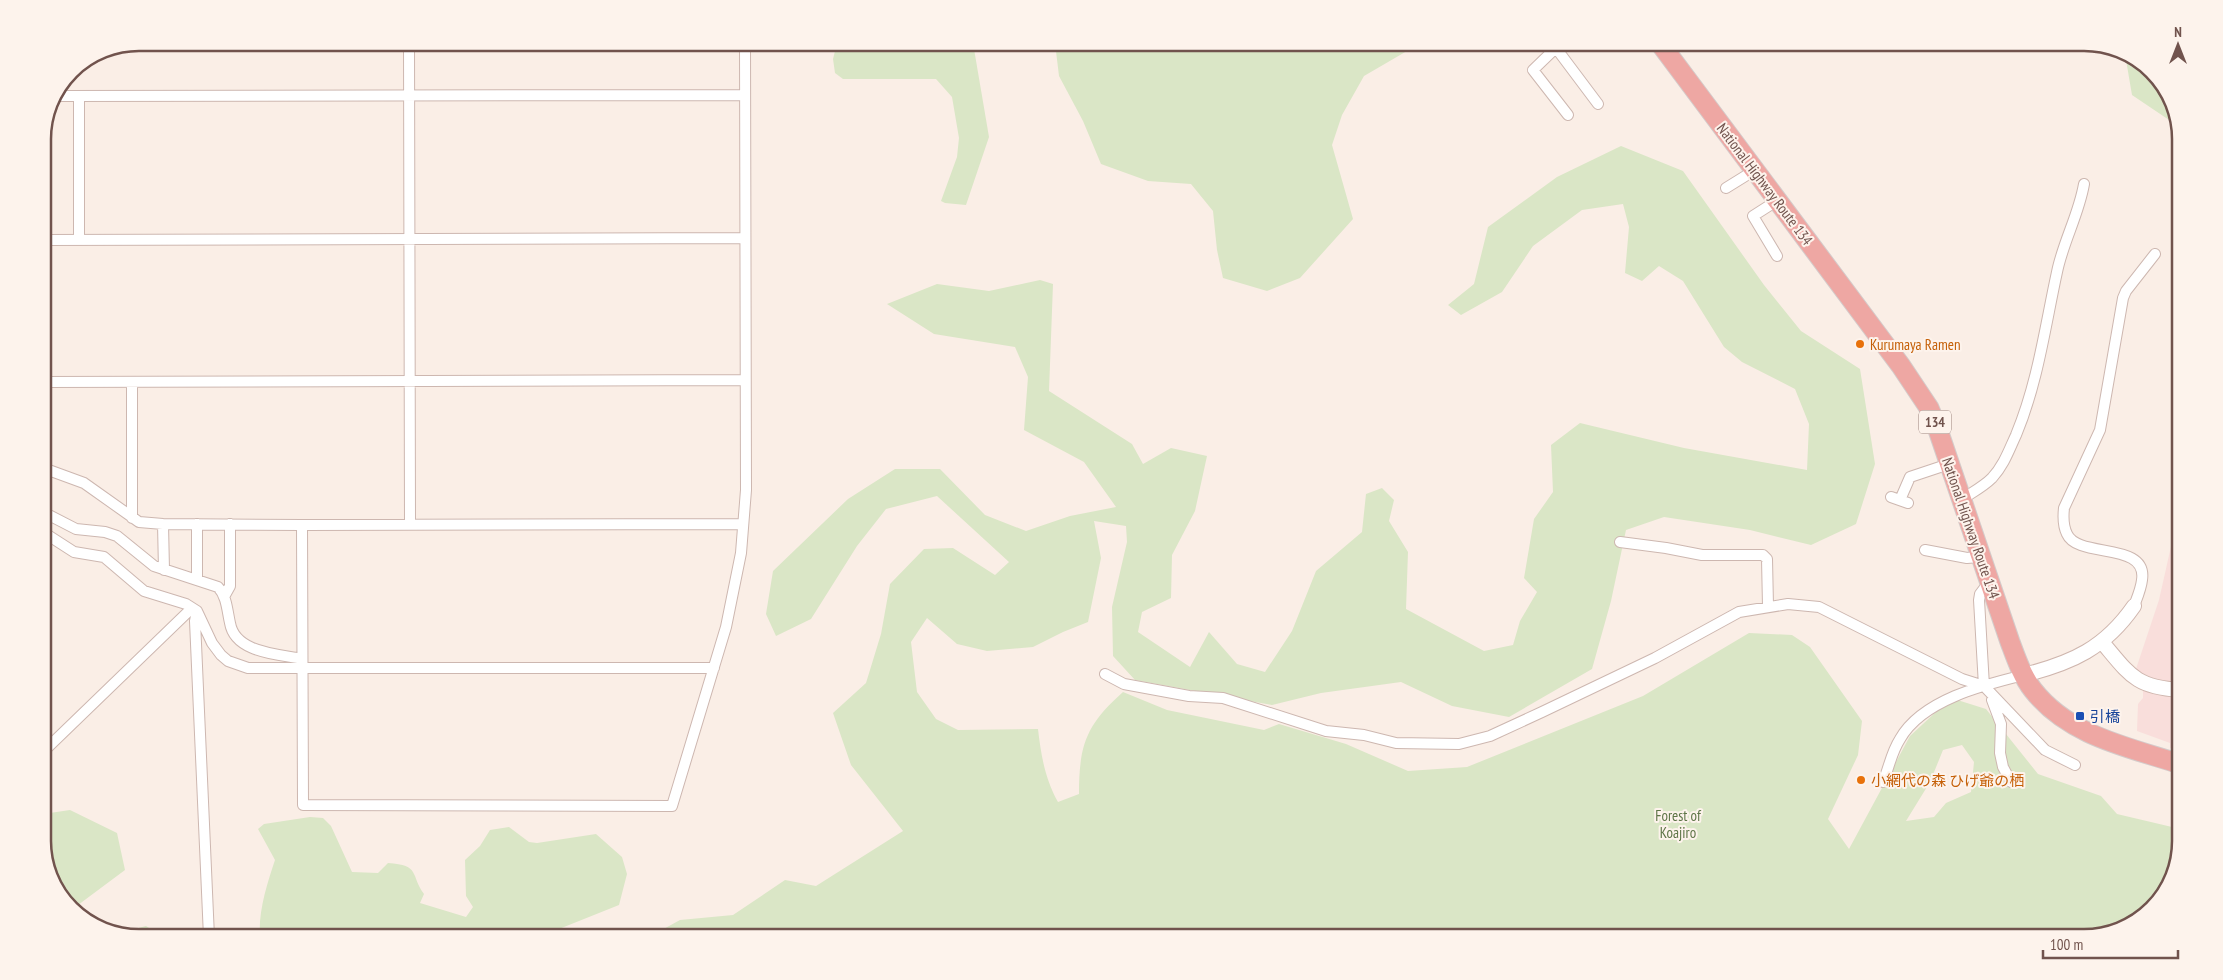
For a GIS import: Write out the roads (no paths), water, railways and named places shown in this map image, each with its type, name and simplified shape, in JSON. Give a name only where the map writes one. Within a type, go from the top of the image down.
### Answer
[{"type":"highway","name":"National Highway Route 134","points":[[1666,51],[1916,387],[1937,427],[1979,557],[2024,675],[2045,704],[2076,728],[2094,737],[2172,761]]},
{"type":"street","points":[[409,51],[410,524]]},
{"type":"street","points":[[302,525],[303,806],[672,806],[726,627],[736,580],[743,524],[746,490],[746,51]]},
{"type":"street","points":[[1554,51],[1533,70],[1568,115]]},
{"type":"street","points":[[1564,51],[1598,104]]},
{"type":"street","points":[[62,96],[746,95]]},
{"type":"street","points":[[79,96],[80,240]]},
{"type":"street","points":[[1726,188],[1755,170]]},
{"type":"street","points":[[1961,500],[1992,478],[2007,458],[2023,417],[2040,361],[2057,272],[2068,234],[2082,198],[2084,184]]},
{"type":"street","points":[[1777,256],[1753,216],[1778,200]]},
{"type":"street","points":[[51,240],[746,238]]},
{"type":"street","points":[[1883,782],[1890,759],[1900,738],[1911,723],[1924,712],[1937,704],[2078,658],[2102,642],[2116,629],[2134,606],[2143,579],[2141,567],[2132,558],[2075,543],[2067,536],[2063,520],[2064,508],[2100,430],[2123,298],[2126,291],[2155,254]]},
{"type":"street","points":[[51,382],[746,380]]},
{"type":"street","points":[[132,382],[132,518]]},
{"type":"street","points":[[1900,500],[1910,477],[1949,464]]},
{"type":"street","points":[[51,471],[84,482],[138,522],[163,524],[743,524]]},
{"type":"street","points":[[51,516],[76,529],[105,532],[117,536],[154,566],[218,587],[225,595],[230,629],[236,639],[248,647],[302,664]]},
{"type":"street","points":[[163,524],[164,570]]},
{"type":"street","points":[[197,524],[197,580]]},
{"type":"street","points":[[225,595],[230,586],[230,524]]},
{"type":"street","points":[[51,537],[74,552],[104,557],[144,591],[194,610],[212,643],[228,661],[248,668],[302,664],[714,668]]},
{"type":"street","points":[[1620,542],[1702,555],[1763,555],[1767,558],[1768,606]]},
{"type":"street","points":[[1925,550],[1967,558],[1979,557]]},
{"type":"street","points":[[1989,582],[1980,594],[1979,600],[1986,688],[1996,708],[2001,724],[2000,753],[2003,767],[2010,782]]},
{"type":"street","points":[[1105,674],[1124,684],[1189,696],[1223,698],[1326,731],[1364,735],[1396,743],[1459,744],[1490,736],[1624,673],[1728,616],[1738,612],[1788,604],[1819,607],[1962,679],[1986,688],[2045,750],[2075,764]]},
{"type":"street","points":[[51,744],[194,610]]},
{"type":"street","points":[[194,610],[209,929]]},
{"type":"street","points":[[2102,642],[2127,672],[2139,682],[2156,688],[2172,689]]},
{"type":"place","name":"Kurumaya Ramen","points":[[1860,344]]},
{"type":"place","name":"引橋","points":[[2080,716]]},
{"type":"place","name":"小網代の森 ひげ爺の栖","points":[[1861,780]]},
{"type":"park label","name":"Forest of Koajiro","points":[[1678,824]]}]
